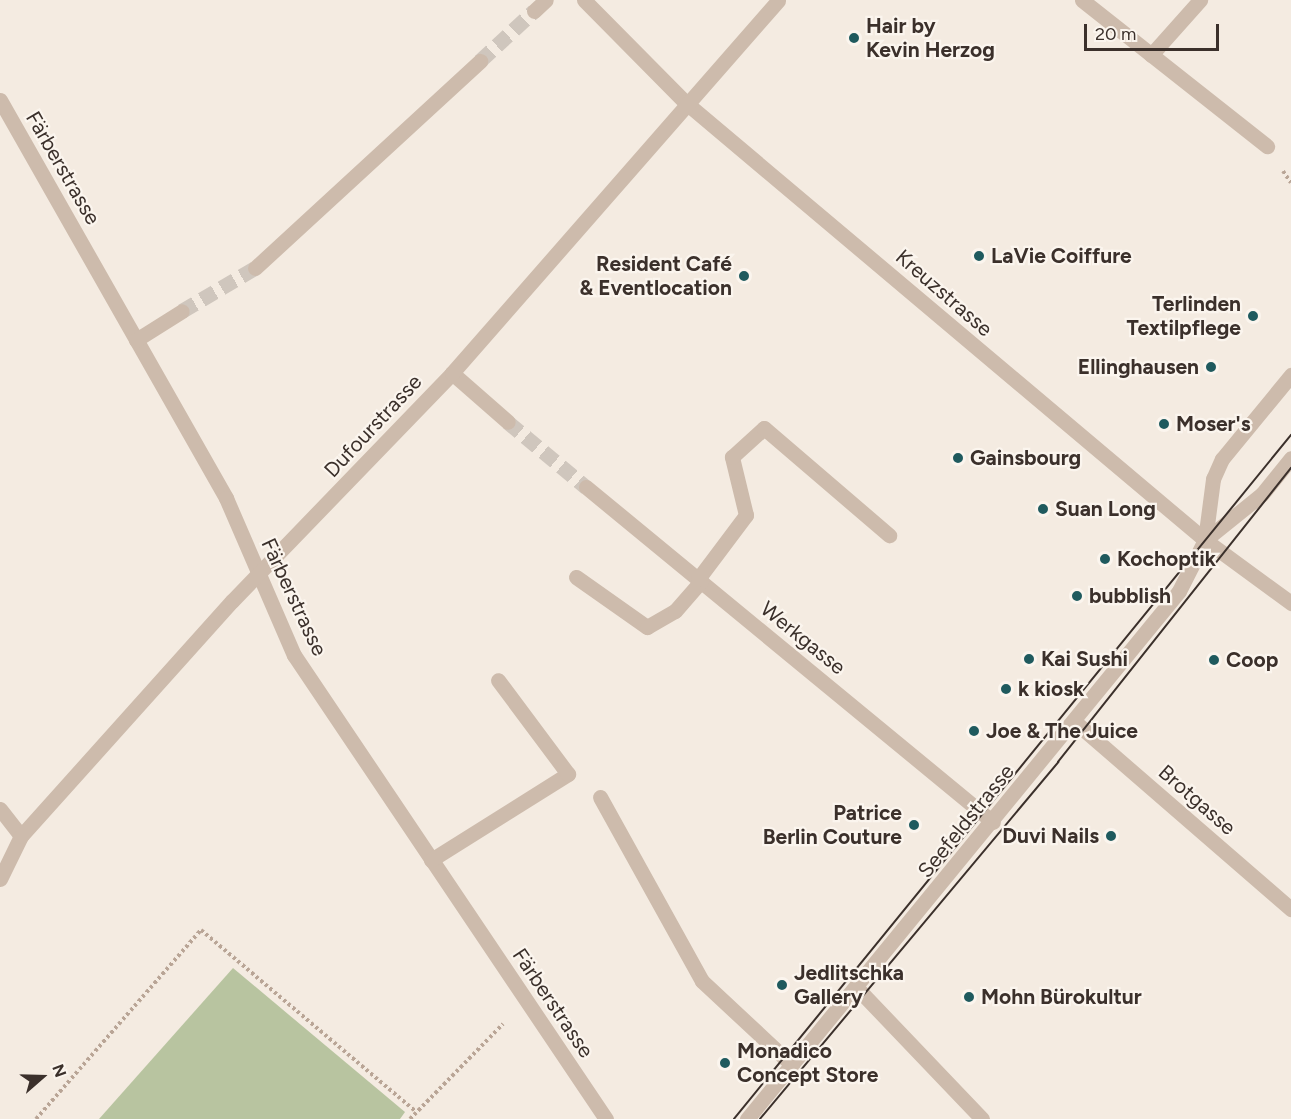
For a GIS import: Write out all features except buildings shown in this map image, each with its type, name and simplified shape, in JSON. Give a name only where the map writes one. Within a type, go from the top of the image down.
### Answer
[{"type":"street","points":[[534,10],[546,0]]},
{"type":"street","name":"Kreuzstrasse","points":[[584,0],[685,102],[1205,540],[1291,603]]},
{"type":"street","name":"Dufourstrasse","points":[[0,879],[21,836],[259,575],[452,372],[685,102],[778,0]]},
{"type":"street","points":[[1082,0],[1267,146]]},
{"type":"street","points":[[1151,55],[1200,0]]},
{"type":"street","points":[[255,268],[480,61]]},
{"type":"street","name":"Färberstrasse","points":[[0,100],[226,498],[294,655],[606,1119]]},
{"type":"street","points":[[136,340],[182,311]]},
{"type":"street","points":[[452,372],[508,422]]},
{"type":"street","name":"Seefeldstrasse","points":[[747,1119],[1075,722],[1179,591],[1205,540],[1213,479],[1222,459],[1291,375]]},
{"type":"street","points":[[576,577],[646,627],[675,611],[746,515],[732,457],[764,428],[889,535]]},
{"type":"street","name":"Seefeldstrasse","points":[[1205,540],[1262,494],[1291,458]]},
{"type":"street","name":"Werkgasse","points":[[586,487],[993,822]]},
{"type":"street","points":[[431,860],[568,774],[498,680]]},
{"type":"street","name":"Brotgasse","points":[[1075,722],[1291,909]]},
{"type":"street","points":[[600,797],[702,981],[792,1065]]},
{"type":"street","points":[[0,809],[21,836]]},
{"type":"street","points":[[857,988],[982,1119]]},
{"type":"path","points":[[36,1119],[201,930],[416,1112]]},
{"type":"path","points":[[410,1119],[485,1037],[511,1019]]},
{"type":"green space","points":[[233,968],[405,1112],[400,1119],[99,1119]]},
{"type":"tunnel","points":[[480,61],[534,11]]},
{"type":"tunnel","points":[[182,311],[255,268]]},
{"type":"tunnel","points":[[508,422],[586,487]]},
{"type":"tram line","points":[[734,1119],[1291,435]]},
{"type":"tram line","points":[[760,1119],[1058,762],[1291,468]]},
{"type":"place","name":"Hair by Kevin Herzog","points":[[854,38]]},
{"type":"place","name":"LaVie Coiffure","points":[[979,256]]},
{"type":"place","name":"Resident Café & Eventlocation","points":[[744,276]]},
{"type":"place","name":"Terlinden Textilpflege","points":[[1253,316]]},
{"type":"place","name":"Ellinghausen","points":[[1211,367]]},
{"type":"place","name":"Moser's","points":[[1164,424]]},
{"type":"place","name":"Gainsbourg","points":[[958,458]]},
{"type":"place","name":"Suan Long","points":[[1043,509]]},
{"type":"place","name":"Kochoptik","points":[[1105,559]]},
{"type":"place","name":"bubblish","points":[[1077,596]]},
{"type":"place","name":"Kai Sushi","points":[[1029,659]]},
{"type":"place","name":"Coop","points":[[1214,660]]},
{"type":"place","name":"k kiosk","points":[[1006,689]]},
{"type":"place","name":"Joe & The Juice","points":[[974,731]]},
{"type":"place","name":"Patrice Berlin Couture","points":[[914,825]]},
{"type":"place","name":"Duvi Nails","points":[[1111,836]]},
{"type":"place","name":"Jedlitschka Gallery","points":[[782,985]]},
{"type":"place","name":"Mohn Bürokultur","points":[[969,997]]},
{"type":"place","name":"Monadico Concept Store","points":[[725,1063]]}]
